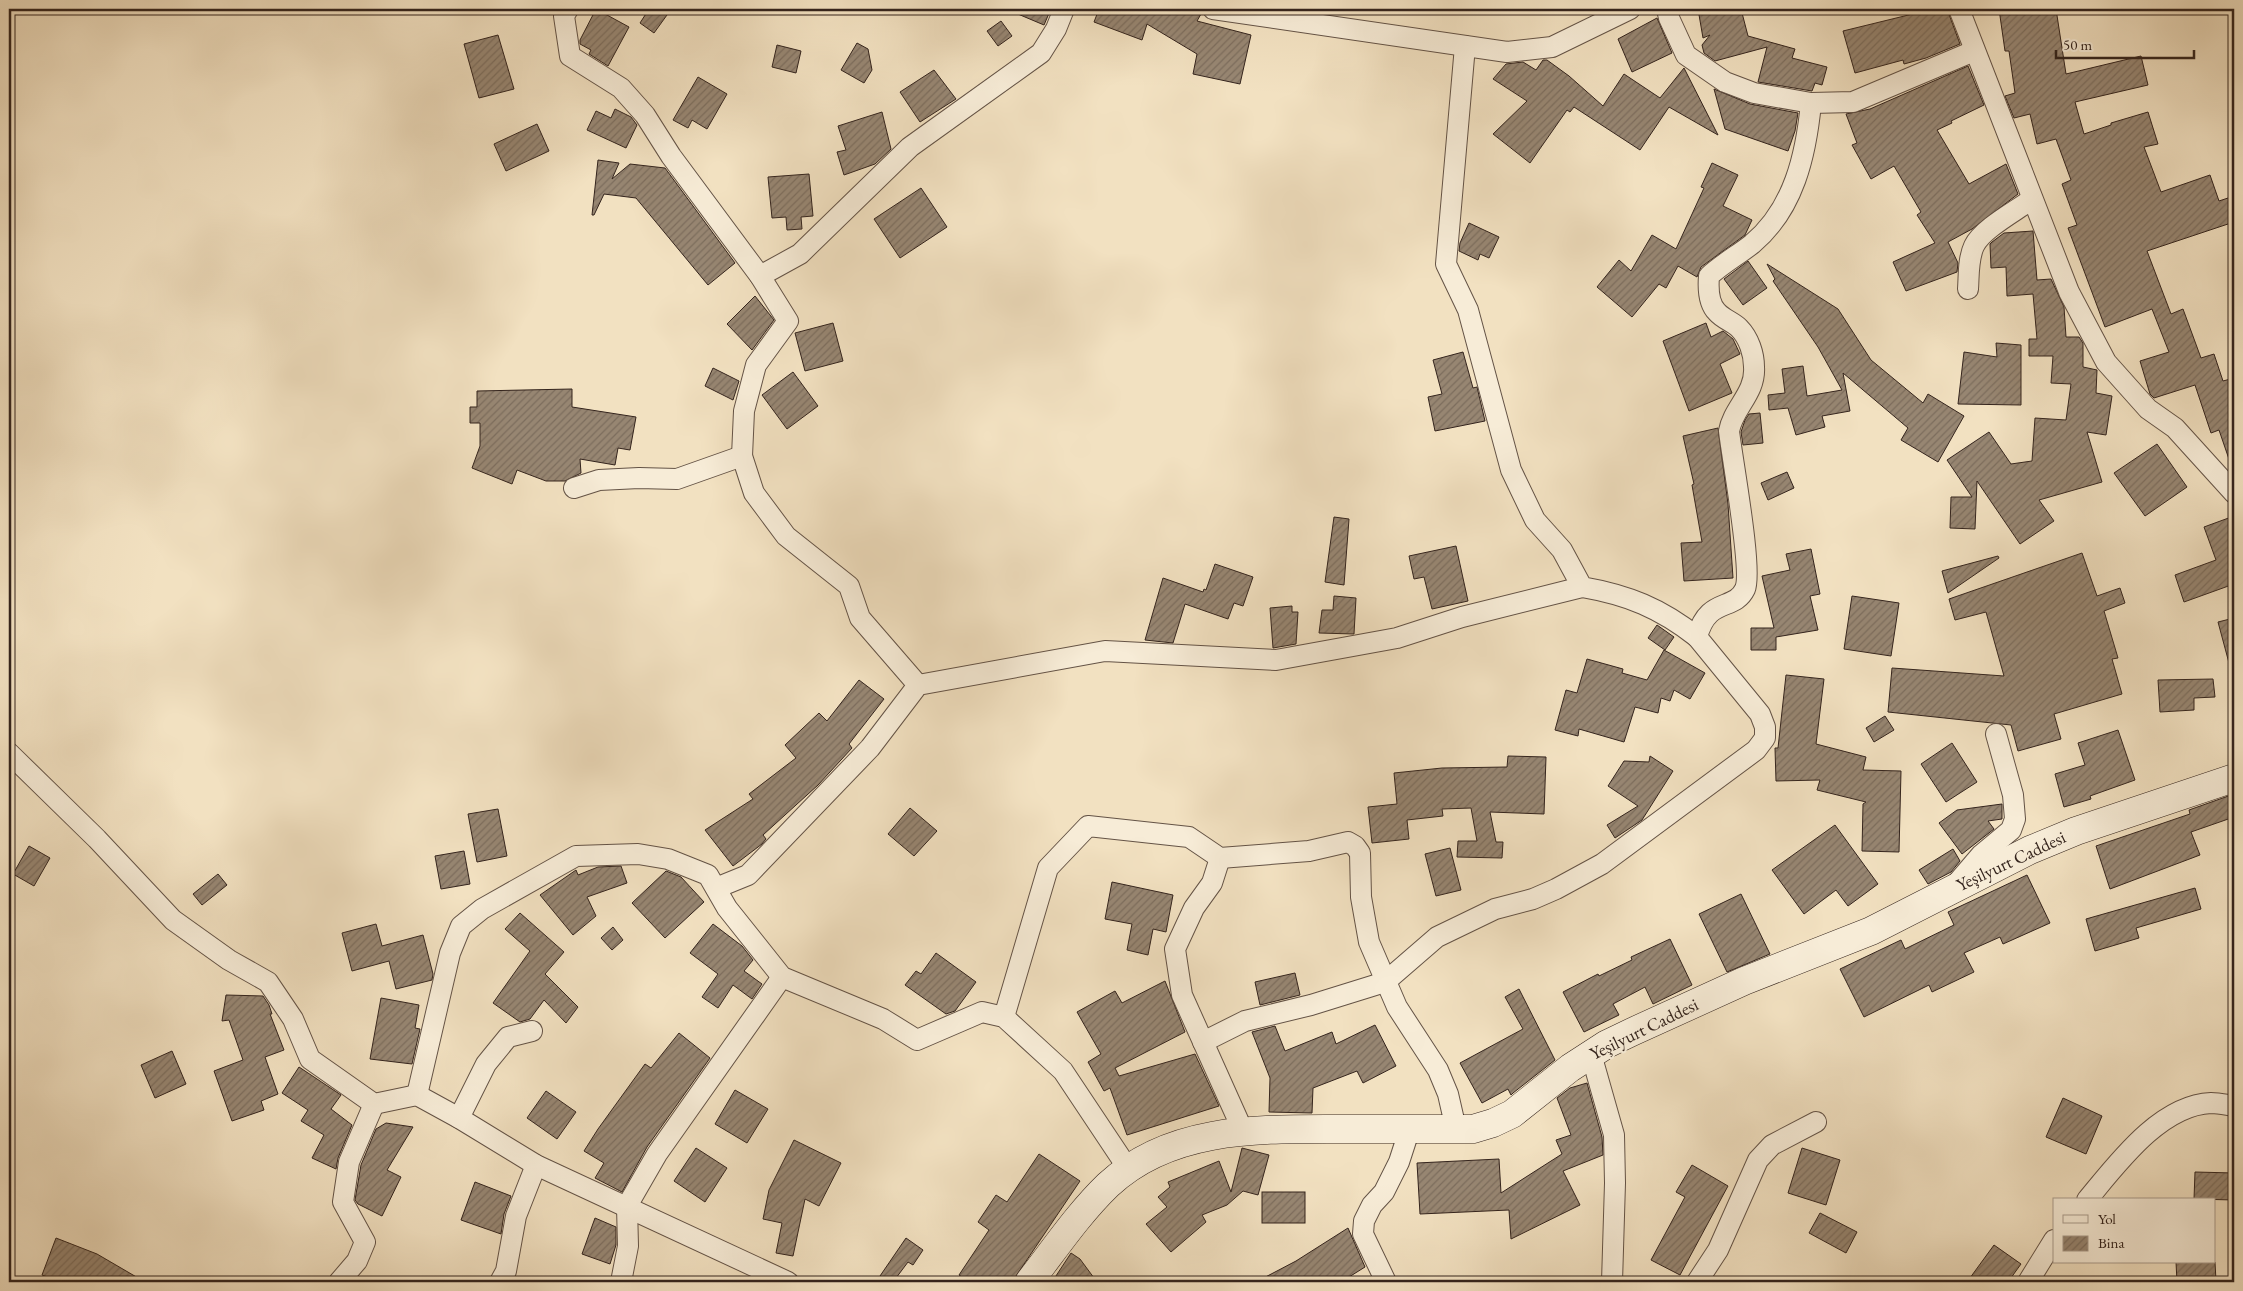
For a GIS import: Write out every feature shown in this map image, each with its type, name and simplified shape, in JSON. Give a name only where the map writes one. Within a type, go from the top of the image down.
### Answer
[{"type":"main road","name":"Yeşilyurt Caddesi","points":[[1029,1282],[1088,1206],[1108,1185],[1129,1170],[1170,1147],[1217,1134],[1243,1131],[1410,1128],[1473,1129],[1493,1123],[1512,1114],[1607,1044],[1744,981],[1871,930],[2009,859],[2076,831],[2234,778]]},
{"type":"street","points":[[568,9],[564,16],[570,56],[621,88],[645,115],[671,156],[760,276],[788,321],[756,365],[744,411],[742,456],[754,493],[786,536],[850,586],[860,618],[918,685]]},
{"type":"street","points":[[760,276],[800,254],[910,146],[1042,53],[1056,29],[1064,9]]},
{"type":"street","points":[[1214,9],[1506,52],[1552,47],[1630,9]]},
{"type":"street","points":[[1667,9],[1686,55],[1725,82],[1754,93],[1811,103],[1853,102],[1974,51]]},
{"type":"street","points":[[1959,9],[2069,292],[2106,362],[2148,409],[2175,428],[2234,493]]},
{"type":"street","points":[[1465,46],[1446,264],[1468,310],[1511,470],[1535,520],[1562,550],[1582,586]]},
{"type":"street","points":[[1696,637],[1700,622],[1707,614],[1740,597],[1746,588],[1748,576],[1728,431],[1731,419],[1750,390],[1754,368],[1748,342],[1739,328],[1716,312],[1708,292],[1709,276],[1752,244],[1771,223],[1799,173],[1811,103]]},
{"type":"street","points":[[1968,289],[1970,256],[1974,245],[1982,236],[2032,199]]},
{"type":"street","points":[[574,488],[599,480],[676,479],[742,456]]},
{"type":"street","points":[[716,888],[748,875],[870,748],[918,685],[1105,651],[1276,660],[1396,638],[1462,617],[1582,586],[1616,593],[1651,607],[1696,637],[1760,714],[1766,727],[1765,738],[1756,750],[1602,864],[1533,899],[1495,909],[1437,937],[1385,982],[1311,1004],[1245,1020],[1203,1042]]},
{"type":"street","points":[[1952,889],[1981,855],[2011,830],[2015,819],[2013,795],[1996,734]]},
{"type":"street","points":[[9,753],[97,839],[173,920],[229,960],[268,982],[293,1019],[310,1059],[374,1104],[417,1095],[460,1118],[536,1164],[788,1282]]},
{"type":"street","points":[[1004,1017],[1048,868],[1088,826],[1189,838],[1220,858],[1308,851],[1348,842],[1355,846],[1360,853],[1361,897],[1369,942],[1397,1007],[1438,1070],[1448,1094],[1456,1129]]},
{"type":"street","points":[[417,1095],[450,953],[461,926],[482,910],[576,856],[638,854],[668,859],[708,875],[727,908],[782,977],[883,1020],[917,1040],[982,1012],[1004,1017],[1062,1071],[1129,1170]]},
{"type":"street","points":[[1220,858],[1212,882],[1194,908],[1176,949],[1182,995],[1243,1131]]},
{"type":"street","points":[[621,1282],[628,1246],[627,1206],[657,1154],[782,977]]},
{"type":"street","points":[[460,1118],[486,1064],[508,1037],[532,1031]]},
{"type":"street","points":[[1591,1054],[1614,1135],[1616,1184],[1612,1282]]},
{"type":"street","points":[[2089,1198],[2115,1166],[2163,1121],[2185,1109],[2211,1103],[2234,1106]]},
{"type":"street","points":[[339,1282],[357,1261],[365,1242],[343,1202],[349,1162],[374,1104]]},
{"type":"street","points":[[1697,1282],[1718,1250],[1758,1160],[1772,1145],[1816,1122]]},
{"type":"street","points":[[1386,1282],[1363,1234],[1364,1221],[1372,1205],[1384,1192],[1399,1162],[1410,1128]]},
{"type":"street","points":[[500,1282],[506,1270],[516,1216],[536,1164]]},
{"type":"street","points":[[2028,1282],[2053,1242]]},
{"type":"building","points":[[596,9],[629,27],[608,66],[589,54],[591,50],[580,44],[580,40]]},
{"type":"building","points":[[649,9],[659,9],[667,15],[654,33],[640,23]]},
{"type":"building","points":[[1006,9],[1044,9],[1050,11],[1044,25]]},
{"type":"building","points":[[1099,9],[1192,9],[1201,14],[1197,21],[1251,35],[1240,84],[1193,74],[1197,54],[1147,24],[1142,40],[1094,22]]},
{"type":"building","points":[[1698,9],[1741,9],[1748,36],[1795,49],[1792,58],[1827,67],[1822,85],[1815,83],[1812,91],[1758,82],[1767,47],[1715,61],[1704,53],[1702,45],[1710,35],[1703,38]]},
{"type":"building","points":[[1933,9],[1947,9],[1960,44],[1926,58],[1904,64],[1903,60],[1855,73],[1843,31]]},
{"type":"building","points":[[1999,9],[2056,9],[2066,74],[2141,56],[2148,85],[2075,102],[2084,134],[2111,125],[2111,123],[2148,112],[2158,144],[2144,147],[2161,192],[2210,175],[2219,201],[2234,196],[2234,222],[2147,251],[2171,314],[2183,309],[2201,358],[2214,354],[2223,381],[2234,378],[2234,467],[2232,468],[2219,430],[2211,433],[2195,385],[2154,398],[2150,394],[2140,361],[2169,352],[2152,309],[2105,327],[2068,228],[2077,225],[2062,184],[2071,180],[2056,139],[2037,144],[2030,114],[2014,118],[2005,96],[2015,93],[2009,51],[2005,51]]},
{"type":"building","points":[[1657,18],[1672,53],[1632,72],[1618,39]]},
{"type":"building","points":[[1001,21],[1012,36],[998,46],[987,31]]},
{"type":"building","points":[[498,35],[514,89],[479,98],[464,44]]},
{"type":"building","points":[[857,43],[868,49],[872,70],[864,83],[841,70]]},
{"type":"building","points":[[777,45],[801,51],[796,73],[772,67]]},
{"type":"building","points":[[1543,60],[1547,60],[1569,76],[1603,106],[1624,74],[1660,98],[1684,68],[1718,135],[1669,107],[1640,150],[1574,107],[1570,112],[1567,110],[1530,163],[1493,134],[1527,101],[1493,79],[1506,64],[1523,62],[1536,70]]},
{"type":"building","points":[[1968,66],[1984,105],[1937,130],[1969,184],[2006,164],[2018,194],[1972,229],[1948,242],[1958,263],[1957,272],[1906,291],[1893,262],[1935,243],[1917,215],[1921,212],[1894,166],[1871,179],[1852,145],[1857,143],[1846,114],[1870,109]]},
{"type":"building","points":[[934,70],[956,99],[920,122],[900,92]]},
{"type":"building","points":[[698,77],[727,94],[707,129],[692,120],[688,128],[673,120]]},
{"type":"building","points":[[1714,89],[1750,104],[1798,113],[1795,131],[1788,151],[1725,129]]},
{"type":"building","points":[[615,109],[631,117],[637,125],[626,148],[587,130],[596,111],[611,118]]},
{"type":"building","points":[[882,112],[891,149],[875,164],[844,175],[837,152],[846,150],[838,126]]},
{"type":"building","points":[[537,124],[549,151],[506,171],[494,144]]},
{"type":"building","points":[[598,160],[619,163],[612,179],[630,164],[665,168],[735,263],[708,285],[636,198],[604,194],[594,215],[592,215]]},
{"type":"building","points":[[1712,163],[1738,175],[1723,206],[1752,220],[1745,235],[1701,267],[1697,277],[1678,266],[1666,288],[1659,284],[1632,317],[1597,287],[1619,260],[1631,271],[1652,235],[1676,249],[1704,188],[1701,187]]},
{"type":"building","points":[[809,174],[813,216],[801,217],[802,229],[787,230],[786,217],[772,218],[768,177]]},
{"type":"building","points":[[921,188],[947,227],[900,258],[874,219]]},
{"type":"building","points":[[1469,223],[1499,237],[1489,258],[1480,254],[1478,260],[1459,251],[1460,243]]},
{"type":"building","points":[[2033,231],[2037,280],[2051,279],[2064,307],[2066,337],[2079,337],[2083,343],[2083,367],[2097,370],[2096,393],[2112,396],[2106,435],[2087,432],[2102,482],[2039,500],[2054,521],[2020,544],[1977,481],[1975,529],[1950,528],[1951,497],[1972,497],[1947,460],[1989,432],[2011,464],[2032,461],[2035,418],[2066,420],[2071,384],[2051,383],[2053,356],[2029,356],[2029,339],[2037,339],[2033,294],[2007,296],[2006,267],[1991,268],[1990,244],[1992,242],[2004,233]]},
{"type":"building","points":[[1748,261],[1767,288],[1743,305],[1724,279]]},
{"type":"building","points":[[1767,264],[1838,309],[1871,360],[1923,403],[1928,394],[1964,416],[1938,462],[1901,440],[1908,428],[1843,373],[1850,411],[1822,416],[1825,427],[1796,435],[1788,408],[1769,410],[1768,395],[1785,393],[1782,369],[1803,366],[1807,396],[1842,390],[1818,347],[1773,281],[1775,279]]},
{"type":"building","points":[[755,296],[774,320],[752,350],[727,324]]},
{"type":"building","points":[[833,323],[843,361],[805,371],[795,333]]},
{"type":"building","points":[[1706,323],[1711,337],[1723,331],[1733,339],[1740,354],[1720,364],[1732,393],[1689,411],[1663,341]]},
{"type":"building","points":[[1996,343],[2021,345],[2021,405],[1958,404],[1964,352],[1997,357]]},
{"type":"building","points":[[1463,352],[1473,388],[1477,387],[1485,421],[1435,431],[1428,397],[1442,394],[1433,360]]},
{"type":"building","points":[[713,368],[739,381],[733,400],[705,386]]},
{"type":"building","points":[[793,372],[818,406],[787,429],[762,395]]},
{"type":"building","points":[[572,389],[572,407],[636,417],[630,450],[618,448],[615,465],[580,459],[581,473],[565,481],[546,481],[517,470],[512,484],[472,468],[480,446],[480,423],[470,423],[470,407],[477,407],[477,391]]},
{"type":"building","points":[[1760,413],[1763,443],[1743,445],[1741,432],[1745,420],[1749,414]]},
{"type":"building","points":[[1718,428],[1728,504],[1733,578],[1684,581],[1681,543],[1702,542],[1692,485],[1694,484],[1683,436]]},
{"type":"building","points":[[2157,444],[2187,487],[2145,516],[2114,473]]},
{"type":"building","points":[[1787,472],[1794,488],[1768,500],[1761,483]]},
{"type":"building","points":[[2234,516],[2234,584],[2184,602],[2175,575],[2216,560],[2204,527]]},
{"type":"building","points":[[1334,517],[1349,519],[1344,585],[1325,582]]},
{"type":"building","points":[[1456,546],[1468,601],[1432,609],[1424,577],[1414,579],[1409,556]]},
{"type":"building","points":[[1811,549],[1820,594],[1810,596],[1818,630],[1776,637],[1776,650],[1751,650],[1751,628],[1774,628],[1762,576],[1790,570],[1786,554]]},
{"type":"building","points":[[2082,553],[2097,596],[2120,588],[2125,603],[2104,611],[2118,658],[2112,659],[2122,694],[2054,714],[2061,739],[2018,751],[2011,725],[1888,712],[1892,668],[2004,676],[1986,612],[1955,620],[1949,599]]},
{"type":"building","points":[[1998,556],[1999,558],[1948,593],[1942,571]]},
{"type":"building","points":[[1215,564],[1253,577],[1243,606],[1234,603],[1228,619],[1185,604],[1173,643],[1145,640],[1163,578],[1203,592],[1204,589],[1206,590]]},
{"type":"building","points":[[1334,596],[1356,598],[1354,634],[1319,633],[1322,610],[1333,610]]},
{"type":"building","points":[[1852,596],[1899,603],[1891,656],[1844,649]]},
{"type":"building","points":[[1292,606],[1292,612],[1298,612],[1296,644],[1273,648],[1270,608]]},
{"type":"building","points":[[2234,618],[2234,663],[2229,663],[2218,622]]},
{"type":"building","points":[[1657,625],[1674,637],[1665,650],[1648,638]]},
{"type":"building","points":[[1664,650],[1705,673],[1690,699],[1674,690],[1670,701],[1661,698],[1658,713],[1635,707],[1624,742],[1579,729],[1578,736],[1555,730],[1566,690],[1577,693],[1587,659],[1623,669],[1622,673],[1647,680]]},
{"type":"building","points":[[1786,675],[1824,679],[1816,744],[1866,757],[1863,770],[1901,771],[1899,852],[1862,851],[1863,804],[1866,802],[1817,790],[1820,780],[1776,781],[1775,748],[1778,748]]},
{"type":"building","points":[[2213,679],[2215,697],[2194,698],[2194,710],[2160,712],[2158,680]]},
{"type":"building","points":[[859,680],[884,699],[849,744],[852,748],[818,785],[763,835],[766,839],[762,844],[733,866],[705,830],[753,799],[749,794],[796,758],[785,745],[819,713],[827,721]]},
{"type":"building","points":[[1885,716],[1894,730],[1874,742],[1866,728]]},
{"type":"building","points":[[2118,730],[2135,780],[2090,796],[2091,799],[2064,807],[2055,774],[2085,765],[2078,743]]},
{"type":"building","points":[[1952,743],[1977,782],[1946,802],[1921,764]]},
{"type":"building","points":[[1508,756],[1546,757],[1544,814],[1490,812],[1496,842],[1503,842],[1502,858],[1457,857],[1458,841],[1477,841],[1471,808],[1442,809],[1443,816],[1407,820],[1409,839],[1372,843],[1368,807],[1397,804],[1394,773],[1442,768],[1507,767]]},
{"type":"building","points":[[1650,756],[1673,771],[1642,820],[1615,838],[1607,825],[1638,806],[1608,786],[1624,761],[1649,762]]},
{"type":"building","points":[[2234,794],[2234,817],[2191,832],[2200,855],[2110,889],[2096,846],[2190,814],[2189,810]]},
{"type":"building","points":[[2002,804],[2002,819],[1988,821],[1994,829],[1962,854],[1939,823],[1957,810]]},
{"type":"building","points":[[910,808],[937,831],[914,856],[888,834]]},
{"type":"building","points":[[498,809],[507,856],[477,862],[468,814]]},
{"type":"building","points":[[1835,825],[1878,884],[1848,906],[1836,890],[1804,914],[1772,870]]},
{"type":"building","points":[[29,846],[50,858],[34,886],[13,874]]},
{"type":"building","points":[[1450,848],[1461,890],[1436,896],[1425,854]]},
{"type":"building","points":[[1953,849],[1960,861],[1951,872],[1928,884],[1919,870]]},
{"type":"building","points":[[464,851],[470,884],[441,889],[435,856]]},
{"type":"building","points":[[621,866],[627,883],[587,897],[596,916],[573,935],[540,895],[576,870],[578,875],[598,867]]},
{"type":"building","points":[[666,871],[681,877],[704,902],[665,938],[632,903]]},
{"type":"building","points":[[218,874],[227,885],[202,905],[193,894]]},
{"type":"building","points":[[2027,875],[2050,923],[2003,944],[2000,937],[1964,953],[1974,972],[1932,992],[1929,985],[1864,1017],[1840,969],[1901,940],[1905,949],[1954,925],[1948,912]]},
{"type":"building","points":[[1112,882],[1173,895],[1166,932],[1153,929],[1148,955],[1127,950],[1132,924],[1105,919]]},
{"type":"building","points":[[2195,888],[2201,909],[2136,928],[2139,938],[2095,951],[2086,919]]},
{"type":"building","points":[[1741,894],[1770,954],[1727,972],[1699,914]]},
{"type":"building","points":[[520,913],[564,952],[545,974],[578,1007],[566,1023],[544,1000],[530,1019],[520,1022],[493,1003],[530,951],[505,929]]},
{"type":"building","points":[[376,924],[382,946],[423,935],[433,974],[432,980],[396,989],[389,961],[352,971],[342,933]]},
{"type":"building","points":[[713,924],[742,946],[753,960],[744,971],[762,984],[752,999],[733,985],[718,1008],[702,997],[718,974],[690,953]]},
{"type":"building","points":[[613,927],[623,940],[612,950],[601,938]]},
{"type":"building","points":[[1670,939],[1692,985],[1653,1004],[1645,987],[1613,1004],[1619,1015],[1584,1032],[1563,992],[1598,974],[1599,976],[1632,960],[1631,957]]},
{"type":"building","points":[[936,953],[976,982],[955,1011],[946,1014],[905,985],[916,971],[921,974]]},
{"type":"building","points":[[1295,973],[1300,995],[1260,1005],[1255,982]]},
{"type":"building","points":[[1165,981],[1185,1032],[1115,1068],[1119,1076],[1195,1054],[1219,1106],[1127,1135],[1110,1088],[1104,1091],[1088,1062],[1101,1054],[1077,1012],[1115,991],[1122,1003]]},
{"type":"building","points":[[1519,989],[1555,1060],[1511,1095],[1508,1089],[1482,1103],[1460,1063],[1523,1029],[1505,997]]},
{"type":"building","points":[[226,995],[263,996],[269,1005],[272,1014],[270,1014],[284,1050],[265,1057],[278,1094],[261,1101],[264,1110],[232,1121],[214,1071],[243,1060],[229,1020],[222,1021]]},
{"type":"building","points":[[381,998],[419,1005],[415,1028],[420,1029],[412,1064],[370,1059]]},
{"type":"building","points":[[1375,1025],[1396,1066],[1363,1083],[1357,1071],[1313,1088],[1312,1113],[1269,1112],[1270,1078],[1252,1032],[1275,1026],[1285,1051],[1332,1032],[1336,1044]]},
{"type":"building","points":[[679,1033],[710,1058],[647,1147],[622,1192],[595,1178],[604,1163],[584,1151],[645,1064],[651,1068]]},
{"type":"building","points":[[172,1051],[186,1084],[155,1098],[141,1065]]},
{"type":"building","points":[[299,1067],[341,1095],[331,1109],[352,1125],[338,1158],[336,1169],[312,1158],[324,1135],[301,1121],[308,1110],[282,1093]]},
{"type":"building","points":[[1587,1083],[1602,1137],[1603,1155],[1563,1171],[1580,1205],[1511,1239],[1509,1210],[1420,1214],[1417,1163],[1499,1159],[1501,1193],[1562,1154],[1556,1140],[1571,1135],[1557,1098],[1570,1088]]},
{"type":"building","points":[[735,1090],[768,1109],[747,1143],[715,1124]]},
{"type":"building","points":[[546,1091],[576,1112],[557,1139],[527,1118]]},
{"type":"building","points":[[2063,1098],[2102,1116],[2086,1154],[2046,1137]]},
{"type":"building","points":[[386,1123],[413,1127],[387,1170],[401,1177],[382,1216],[358,1204],[355,1200],[361,1165],[376,1129]]},
{"type":"building","points":[[794,1140],[841,1163],[819,1206],[805,1199],[793,1256],[776,1253],[782,1223],[763,1219],[769,1190]]},
{"type":"building","points":[[696,1148],[727,1168],[705,1202],[674,1181]]},
{"type":"building","points":[[1242,1148],[1269,1155],[1258,1195],[1243,1191],[1227,1205],[1202,1215],[1206,1222],[1171,1252],[1146,1224],[1167,1207],[1158,1197],[1170,1187],[1168,1182],[1219,1161],[1231,1192]]},
{"type":"building","points":[[1802,1148],[1840,1160],[1826,1205],[1788,1193]]},
{"type":"building","points":[[1039,1154],[1080,1181],[1012,1282],[969,1282],[959,1275],[989,1230],[978,1222],[996,1195],[1007,1202]]},
{"type":"building","points":[[1692,1165],[1728,1186],[1680,1275],[1651,1260],[1685,1197],[1676,1192]]},
{"type":"building","points":[[2195,1172],[2234,1173],[2234,1200],[2194,1198]]},
{"type":"building","points":[[475,1182],[511,1196],[504,1214],[501,1234],[461,1220]]},
{"type":"building","points":[[1262,1192],[1305,1192],[1305,1223],[1262,1223]]},
{"type":"building","points":[[1820,1213],[1857,1232],[1846,1253],[1809,1233]]},
{"type":"building","points":[[595,1218],[616,1227],[616,1245],[610,1264],[582,1254]]},
{"type":"building","points":[[1348,1228],[1365,1267],[1341,1282],[1256,1282],[1296,1261]]},
{"type":"building","points":[[56,1238],[97,1254],[145,1282],[61,1282],[42,1275]]},
{"type":"building","points":[[906,1238],[923,1250],[913,1265],[908,1262],[893,1282],[889,1282],[880,1276]]},
{"type":"building","points":[[1994,1245],[2021,1264],[2008,1282],[1967,1282]]},
{"type":"building","points":[[1071,1253],[1080,1259],[1097,1282],[1052,1282]]},
{"type":"building","points":[[2176,1264],[2215,1264],[2216,1281],[2177,1282]]}]
